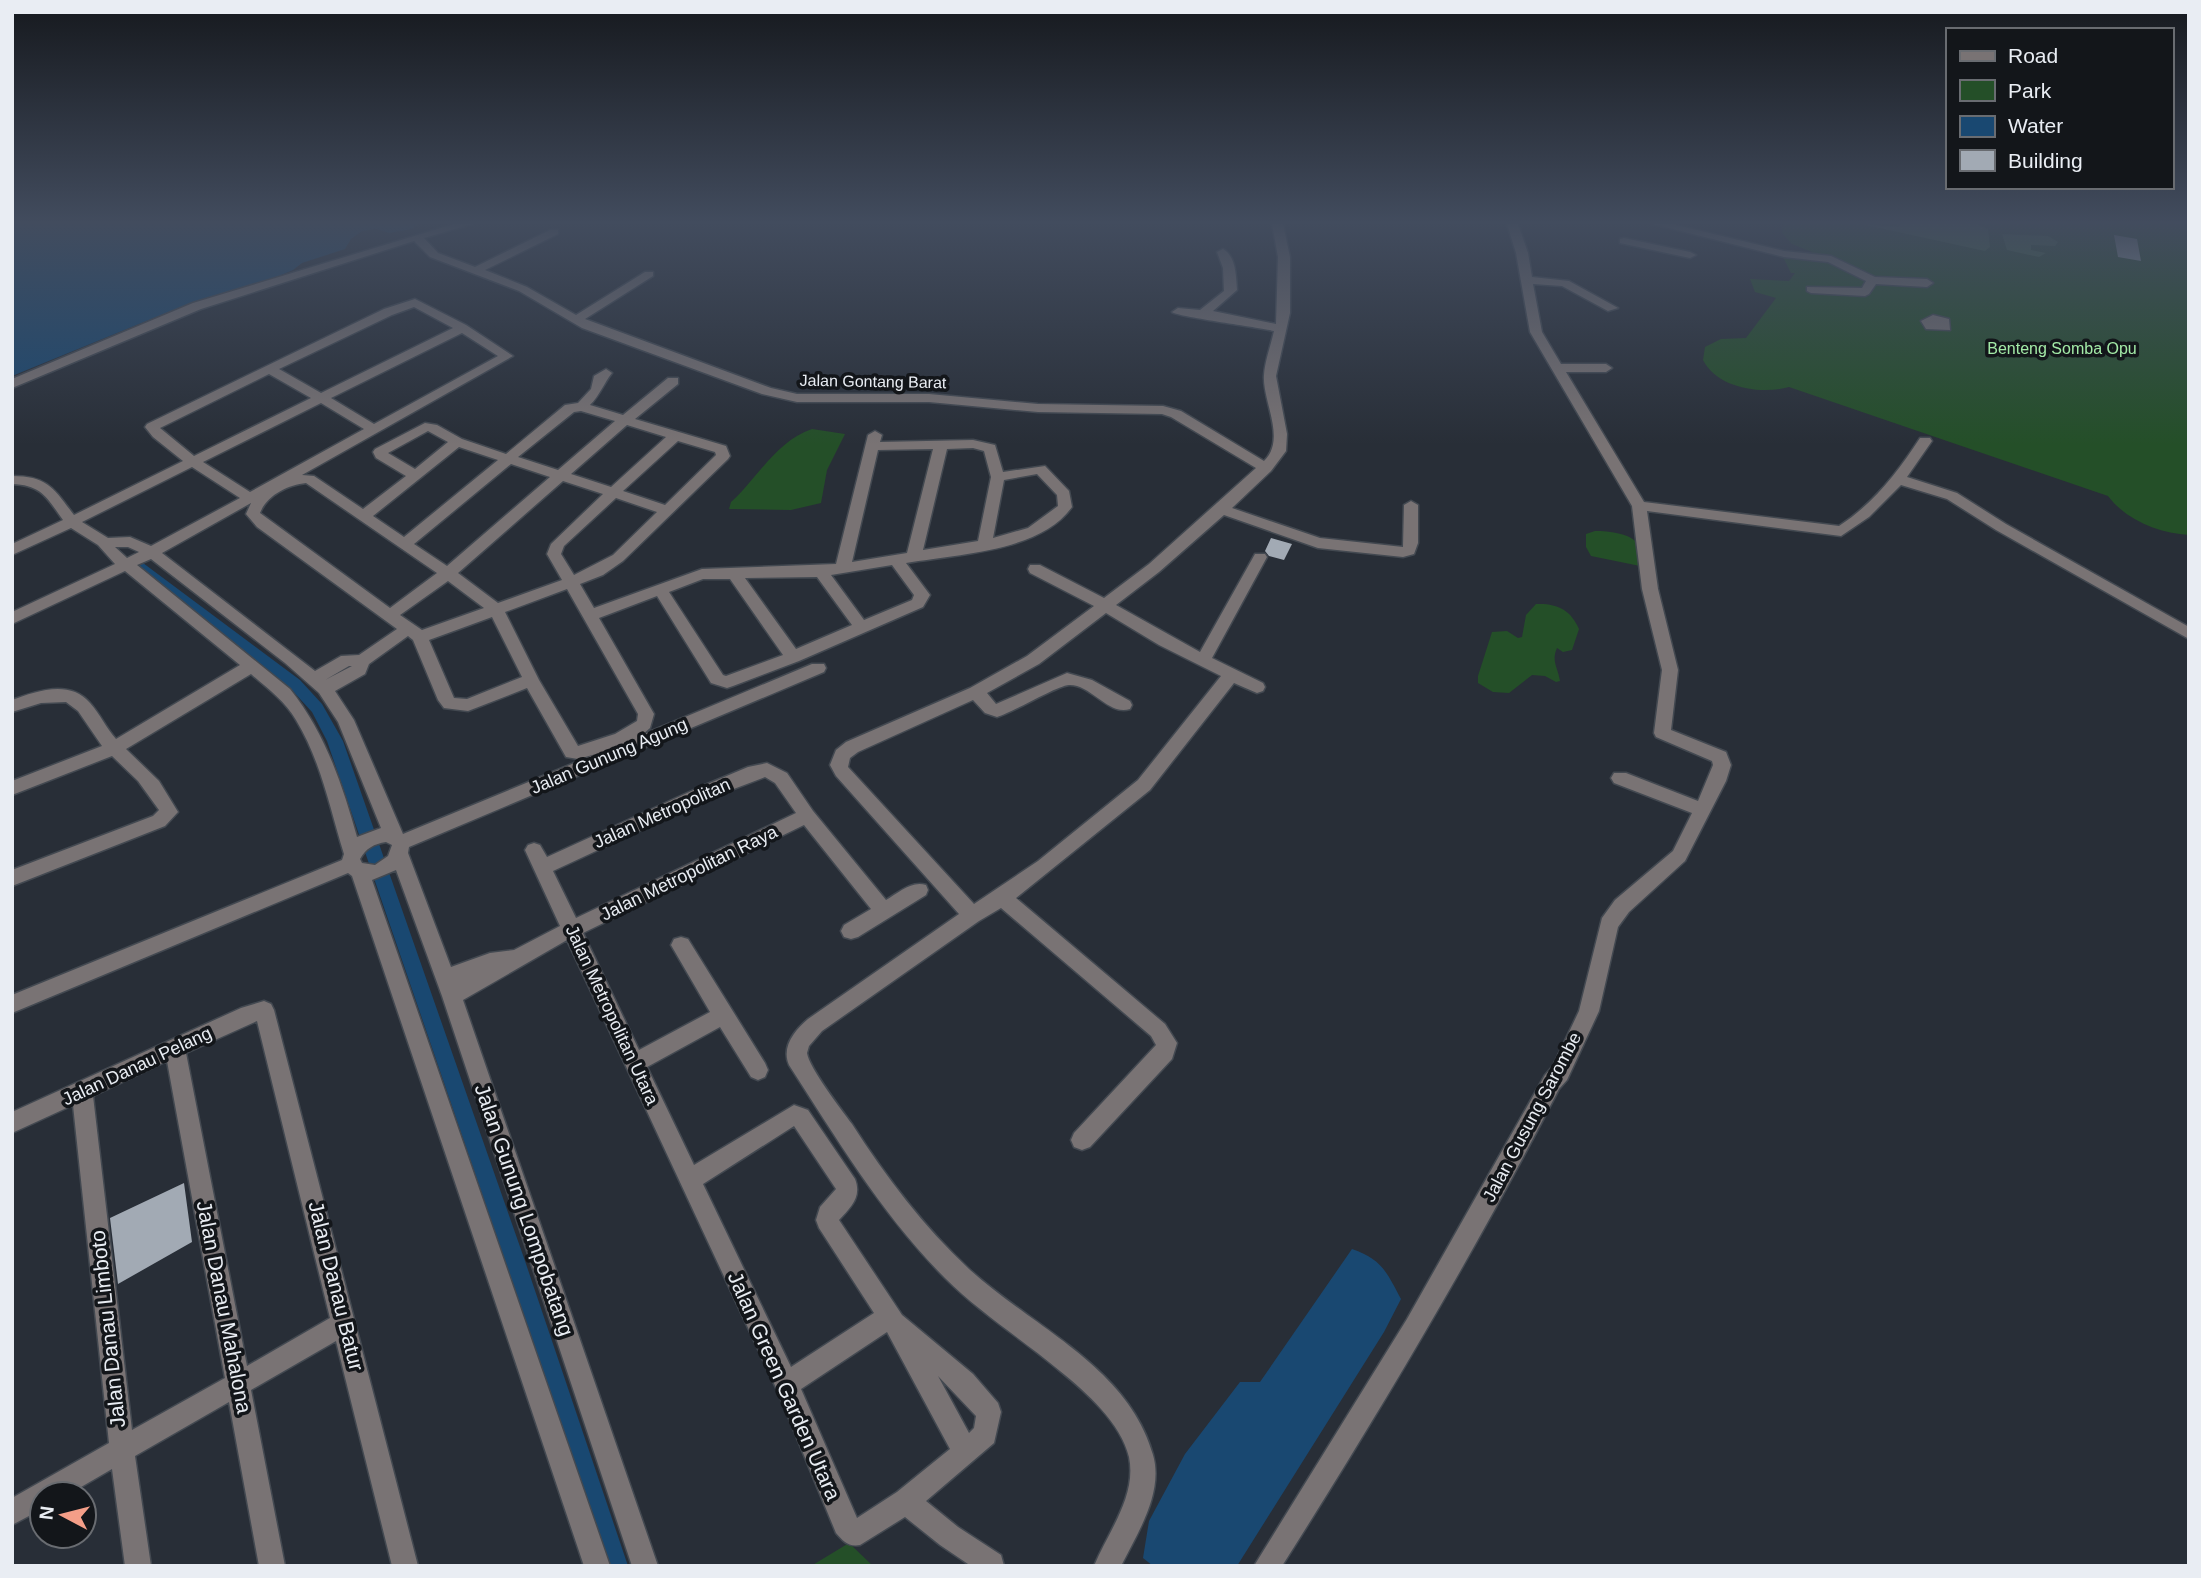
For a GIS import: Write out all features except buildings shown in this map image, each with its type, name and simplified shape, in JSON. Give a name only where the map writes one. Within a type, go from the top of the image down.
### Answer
[{"type":"street","points":[[12,384],[181,312],[226,298]]},
{"type":"street","name":"Jalan Gontang Barat","points":[[538,298],[576,320],[767,391],[797,398],[929,398],[1038,408],[1163,410],[1176,414],[1266,468]]},
{"type":"street","points":[[576,320],[611,298]]},
{"type":"street","points":[[1204,313],[1220,298]]},
{"type":"street","points":[[972,915],[850,781],[839,765],[842,755],[852,747],[976,692],[1033,660],[1154,568],[1266,468],[1279,451],[1280,444],[1269,376],[1284,313],[1284,298]]},
{"type":"street","name":"Jalan Gusung Sarombe","points":[[1267,1566],[1372,1403],[1458,1258],[1506,1165],[1552,1082],[1560,1073],[1589,1010],[1609,924],[1622,906],[1679,856],[1717,781],[1722,765],[1720,757],[1662,733],[1670,670],[1652,600],[1639,506],[1536,332],[1529,298]]},
{"type":"street","points":[[1593,298],[1612,308]]},
{"type":"street","points":[[12,619],[152,552],[507,358],[506,354],[415,303],[388,312],[153,425],[154,432],[250,498]]},
{"type":"street","points":[[1178,312],[1204,313],[1280,328]]},
{"type":"street","points":[[12,550],[462,328]]},
{"type":"street","points":[[1559,368],[1606,368]]},
{"type":"street","points":[[269,369],[373,429]]},
{"type":"street","points":[[582,407],[597,390],[599,379],[606,373]]},
{"type":"street","points":[[390,615],[449,573],[560,475],[673,381]]},
{"type":"street","points":[[320,683],[359,670],[362,661],[414,633],[497,611],[610,565],[723,453],[715,447],[582,407],[570,408],[405,544]]},
{"type":"street","points":[[415,475],[380,452],[428,427],[457,443],[666,510]]},
{"type":"street","points":[[531,680],[468,705],[450,704],[414,633],[262,524],[253,514],[254,508],[265,496],[288,483],[304,479],[315,483],[464,583],[497,611],[531,680],[572,752],[586,751],[642,726],[646,714],[557,560],[555,549],[612,492],[675,436]]},
{"type":"street","points":[[843,567],[874,440],[989,446],[998,477],[985,543]]},
{"type":"street","points":[[1639,506],[1841,531],[1863,515],[1898,479],[1925,441]]},
{"type":"street","points":[[364,516],[457,443]]},
{"type":"street","points":[[914,555],[941,445]]},
{"type":"street","points":[[589,616],[702,574],[821,572],[1021,537],[1060,514],[1065,508],[1064,494],[1044,472],[1035,469],[998,477]]},
{"type":"street","points":[[1898,479],[1952,496],[2189,635]]},
{"type":"street","points":[[12,480],[35,482],[44,486],[55,496],[73,522],[107,543],[130,542],[152,552]]},
{"type":"street","points":[[1222,509],[1318,543],[1403,552],[1409,551],[1411,543],[1411,505]]},
{"type":"street","points":[[107,543],[110,552],[127,563],[284,693],[303,717],[316,742],[330,773],[597,1566]]},
{"type":"street","name":"Jalan Gunung Lompobatang","points":[[152,552],[320,683],[346,720],[449,987],[645,1566]]},
{"type":"street","points":[[1203,660],[1260,557]]},
{"type":"street","points":[[660,589],[721,682],[735,680],[793,657],[922,599],[920,591],[895,558]]},
{"type":"street","points":[[1035,569],[1105,605],[1148,632],[1257,687]]},
{"type":"street","points":[[733,572],[793,657]]},
{"type":"street","points":[[821,572],[862,628]]},
{"type":"street","name":"Jalan Gunung Agung","points":[[395,846],[818,668]]},
{"type":"street","points":[[12,788],[115,747],[174,715],[200,707],[255,669]]},
{"type":"street","points":[[1107,1566],[1131,1516],[1142,1482],[1141,1457],[1120,1416],[1061,1356],[981,1294],[935,1252],[864,1163],[796,1058],[796,1048],[815,1025],[972,915],[1002,898],[1144,785],[1183,739],[1231,674]]},
{"type":"street","points":[[976,692],[997,711],[1067,679],[1086,684],[1124,705]]},
{"type":"street","points":[[12,706],[46,696],[68,696],[82,705],[99,730],[151,781],[168,815],[12,878]]},
{"type":"street","name":"Jalan Metropolitan","points":[[539,858],[754,772],[767,770],[781,778],[807,816]]},
{"type":"street","points":[[1620,778],[1701,809]]},
{"type":"street","points":[[807,816],[884,911]]},
{"type":"street","name":"Jalan Metropolitan Raya","points":[[449,987],[492,976],[516,958],[571,929],[807,816]]},
{"type":"street","points":[[12,1003],[358,862],[371,838],[395,846],[382,870],[358,862]]},
{"type":"street","name":"Jalan Metropolitan Utara","points":[[539,858],[691,1179]]},
{"type":"street","points":[[851,931],[919,890]]},
{"type":"street","points":[[1002,898],[1142,1014],[1165,1037],[1167,1043],[1165,1052],[1082,1140]]},
{"type":"street","points":[[681,945],[758,1070]]},
{"type":"street","name":"Jalan Danau Pelang","points":[[12,1123],[262,1009]]},
{"type":"street","name":"Jalan Danau Batur","points":[[262,1009],[267,1015],[405,1566]]},
{"type":"street","points":[[634,1063],[723,1014]]},
{"type":"street","name":"Jalan Danau Mahalona","points":[[175,1048],[272,1566]]},
{"type":"street","name":"Jalan Danau Limboto","points":[[82,1093],[121,1450],[138,1566]]},
{"type":"street","points":[[691,1179],[794,1115],[800,1117],[846,1187],[846,1196],[830,1212],[827,1220],[894,1322],[966,1452]]},
{"type":"street","name":"Jalan Green Garden Utara","points":[[691,1179],[787,1384],[849,1531],[853,1534],[860,1532],[909,1499]]},
{"type":"street","points":[[787,1384],[894,1322]]},
{"type":"street","points":[[894,1322],[964,1383],[989,1412],[985,1433],[909,1499],[949,1536],[992,1564]]},
{"type":"street","points":[[69,1480],[345,1323]]},
{"type":"street","points":[[12,1512],[28,1503]]},
{"type":"green space","name":"Benteng Somba Opu","points":[[1776,298],[2189,298],[2189,535],[2166,532],[2144,524],[2124,512],[2108,496],[1789,387],[1753,389],[1729,383],[1718,377],[1703,360],[1705,347],[1721,339],[1746,338]]},
{"type":"green space","points":[[812,429],[845,434],[827,470],[821,503],[791,510],[729,509],[731,502],[777,451]]},
{"type":"green space","points":[[1595,531],[1621,534],[1633,539],[1640,549],[1640,566],[1591,556],[1586,547],[1586,534]]},
{"type":"green space","points":[[1536,604],[1562,609],[1572,617],[1579,629],[1572,650],[1563,652],[1557,648],[1555,653],[1560,681],[1532,675],[1509,693],[1493,692],[1478,683],[1492,632],[1507,631],[1518,638],[1522,637],[1526,615]]},
{"type":"green space","points":[[849,1543],[873,1566],[811,1566]]},
{"type":"water","points":[[12,298],[214,298],[166,313],[12,376]]},
{"type":"water","points":[[1352,1249],[1377,1262],[1401,1299],[1384,1332],[1237,1566],[1153,1566],[1143,1558],[1149,1521],[1185,1454],[1240,1382],[1260,1382]]},
{"type":"waterway","points":[[143,567],[295,684],[317,708],[335,741],[515,1261],[616,1566]]}]
